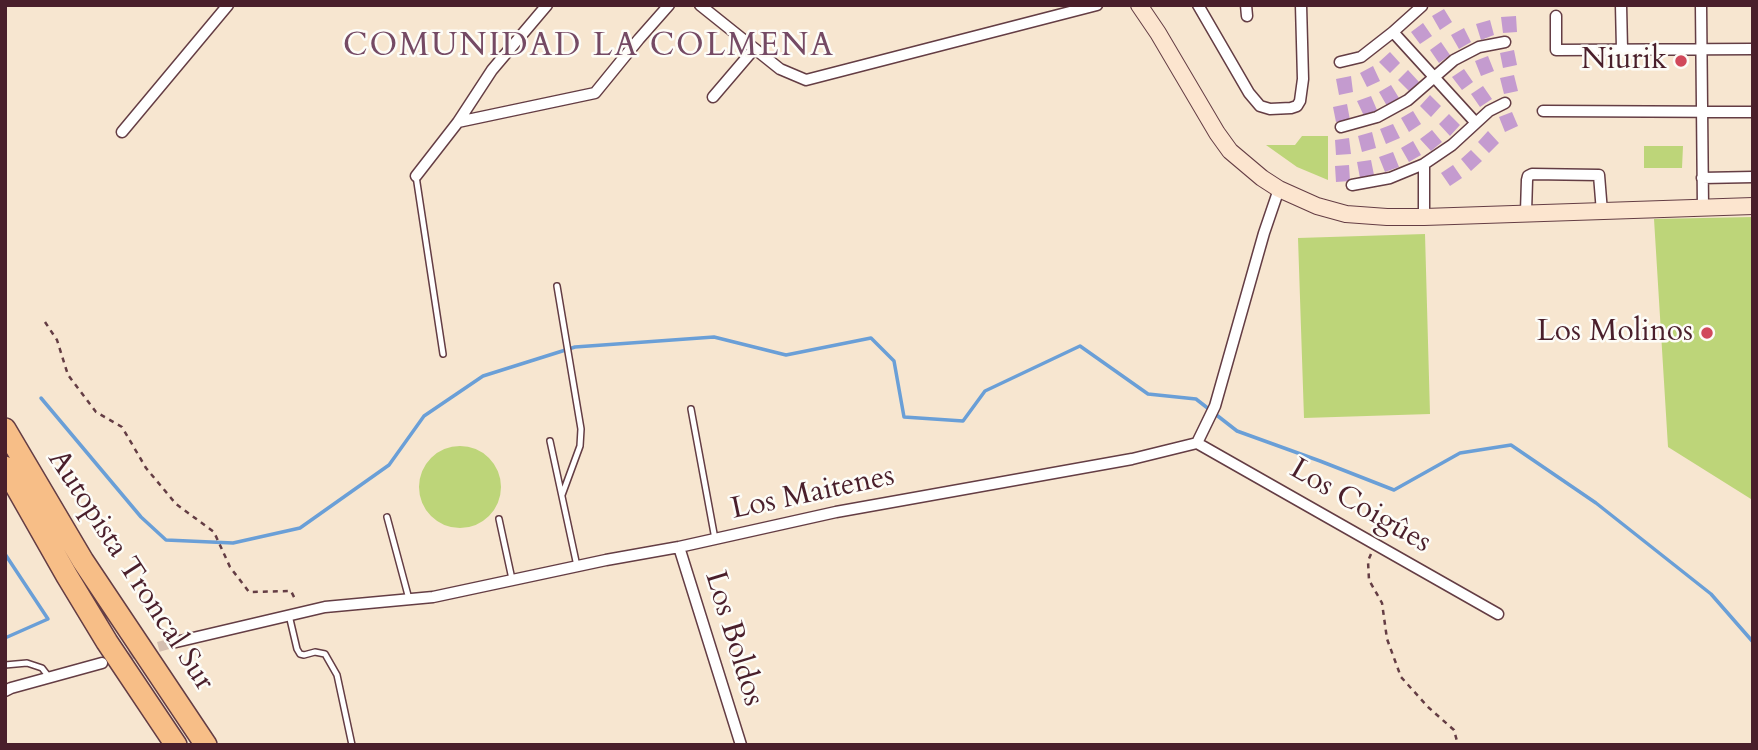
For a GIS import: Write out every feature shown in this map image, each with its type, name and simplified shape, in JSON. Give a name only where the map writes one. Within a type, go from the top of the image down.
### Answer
[{"type":"highway","name":"Autopista Troncal Sur","points":[[5,429],[83,561],[206,745]]},
{"type":"highway","name":"Autopista Troncal Sur","points":[[5,467],[107,642],[176,745]]},
{"type":"main road","points":[[1139,5],[1230,151],[1279,189],[1317,206],[1346,214],[1424,217],[1753,206]]},
{"type":"street","points":[[122,132],[228,5]]},
{"type":"street","points":[[416,176],[458,122],[492,70],[547,5]]},
{"type":"street","points":[[458,122],[595,93],[669,5]]},
{"type":"street","points":[[699,5],[779,69],[806,80],[1097,5]]},
{"type":"street","points":[[1198,5],[1249,93],[1260,106],[1270,109],[1291,108],[1297,106],[1300,101],[1303,79],[1301,5]]},
{"type":"street","points":[[1621,5],[1622,49]]},
{"type":"street","points":[[1701,5],[1703,208]]},
{"type":"street","points":[[1340,62],[1361,57],[1422,6]]},
{"type":"street","points":[[1556,16],[1556,50],[1753,49]]},
{"type":"street","points":[[1393,32],[1476,123]]},
{"type":"street","points":[[1341,127],[1377,117],[1408,100],[1454,60],[1479,47],[1505,42]]},
{"type":"street","points":[[713,97],[754,49]]},
{"type":"street","points":[[1352,185],[1390,178],[1424,164],[1452,145],[1489,111],[1505,103]]},
{"type":"street","points":[[1543,111],[1753,111]]},
{"type":"street","points":[[1424,164],[1424,217]]},
{"type":"street","points":[[1526,212],[1527,180],[1532,174],[1599,175],[1602,212]]},
{"type":"street","points":[[1702,178],[1753,177]]},
{"type":"street","points":[[1197,443],[1215,405],[1279,189]]},
{"type":"street","name":"Los Maitenes","points":[[176,642],[325,607],[433,597],[836,512],[1132,459],[1197,443]]},
{"type":"street","name":"Los Coigûes","points":[[1197,443],[1498,614]]},
{"type":"street","name":"Los Boldos","points":[[679,547],[741,745]]},
{"type":"street","points":[[5,691],[102,663]]},
{"type":"lane","points":[[416,176],[443,354]]},
{"type":"lane","points":[[557,286],[581,429],[580,446],[562,495]]},
{"type":"lane","points":[[691,409],[715,539]]},
{"type":"lane","points":[[550,441],[577,566]]},
{"type":"lane","points":[[387,517],[409,599]]},
{"type":"lane","points":[[499,519],[512,579]]},
{"type":"lane","points":[[289,615],[300,654],[325,654],[337,675],[352,745]]},
{"type":"lane","points":[[5,665],[27,663],[42,668],[49,677]]},
{"type":"path","points":[[46,322],[57,340],[68,375],[96,412],[122,427],[146,468],[176,504],[214,532],[230,567],[249,592],[291,591],[302,612]]},
{"type":"path","points":[[1374,544],[1368,561],[1369,580],[1382,603],[1387,639],[1401,677],[1428,708],[1454,730],[1458,745]]},
{"type":"green space","points":[[1302,136],[1328,136],[1328,180],[1297,167],[1266,145],[1295,145]]},
{"type":"green space","points":[[1644,146],[1683,146],[1682,168],[1644,168]]},
{"type":"green space","name":"Los Molinos","points":[[1753,217],[1753,508],[1751,499],[1668,447],[1654,219]]},
{"type":"green space","points":[[1425,234],[1430,414],[1304,418],[1298,238]]},
{"type":"green space","points":[[460,446],[476,449],[489,458],[498,471],[501,487],[498,503],[489,516],[476,525],[460,528],[444,525],[431,516],[422,503],[419,487],[422,471],[431,458],[444,449]]},
{"type":"building","points":[[1444,9],[1452,22],[1440,30],[1432,16]]},
{"type":"building","points":[[1516,16],[1517,32],[1503,33],[1501,17]]},
{"type":"building","points":[[1490,20],[1494,35],[1481,40],[1476,24]]},
{"type":"building","points":[[1423,23],[1432,36],[1420,44],[1411,32]]},
{"type":"building","points":[[1464,28],[1471,42],[1459,49],[1451,35]]},
{"type":"building","points":[[1441,42],[1450,55],[1439,63],[1430,50]]},
{"type":"building","points":[[1514,50],[1517,65],[1503,68],[1500,53]]},
{"type":"building","points":[[1390,52],[1400,63],[1390,73],[1379,62]]},
{"type":"building","points":[[1488,56],[1494,71],[1481,76],[1475,61]]},
{"type":"building","points":[[1373,66],[1380,81],[1367,87],[1360,73]]},
{"type":"building","points":[[1464,69],[1473,82],[1462,90],[1452,77]]},
{"type":"building","points":[[1408,70],[1419,82],[1409,91],[1398,80]]},
{"type":"building","points":[[1514,75],[1518,91],[1504,94],[1500,78]]},
{"type":"building","points":[[1351,76],[1353,92],[1339,95],[1336,79]]},
{"type":"building","points":[[1391,85],[1399,98],[1387,106],[1379,92]]},
{"type":"building","points":[[1483,86],[1492,99],[1480,107],[1471,94]]},
{"type":"building","points":[[1430,95],[1441,106],[1431,117],[1420,106]]},
{"type":"building","points":[[1371,96],[1377,110],[1364,116],[1357,101]]},
{"type":"building","points":[[1347,104],[1350,120],[1336,122],[1333,107]]},
{"type":"building","points":[[1413,111],[1421,124],[1409,132],[1401,118]]},
{"type":"building","points":[[1512,112],[1518,126],[1505,132],[1499,117]]},
{"type":"building","points":[[1449,114],[1460,125],[1450,136],[1439,124]]},
{"type":"building","points":[[1393,124],[1400,138],[1386,144],[1380,129]]},
{"type":"building","points":[[1432,130],[1442,142],[1431,151],[1420,139]]},
{"type":"building","points":[[1488,131],[1499,143],[1489,153],[1478,142]]},
{"type":"building","points":[[1372,132],[1376,148],[1362,152],[1358,136]]},
{"type":"building","points":[[1349,138],[1351,154],[1336,155],[1335,140]]},
{"type":"building","points":[[1413,141],[1421,155],[1409,162],[1401,148]]},
{"type":"building","points":[[1471,150],[1482,161],[1471,171],[1461,159]]},
{"type":"building","points":[[1393,152],[1399,167],[1385,172],[1379,157]]},
{"type":"building","points":[[1371,160],[1374,175],[1360,178],[1357,162]]},
{"type":"building","points":[[1349,165],[1350,181],[1336,182],[1335,166]]},
{"type":"building","points":[[1453,165],[1462,178],[1450,186],[1441,173]]},
{"type":"waterway","points":[[41,398],[141,517],[166,540],[233,543],[300,528],[389,465],[424,416],[483,376],[575,347],[714,337],[786,355],[871,338],[894,361],[904,417],[963,421],[985,391],[1080,346],[1148,394],[1196,399],[1237,431],[1394,490],[1460,453],[1511,445],[1596,503],[1711,594],[1753,642]]},
{"type":"waterway","points":[[5,554],[48,619],[5,638]]},
{"type":"tunnel","points":[[115,659],[176,642]]},
{"type":"place","name":"Niurik","points":[[1681,61]]},
{"type":"place","name":"Los Molinos","points":[[1707,333]]},
{"type":"district","name":"COMUNIDAD LA COLMENA","points":[[589,48]]}]
